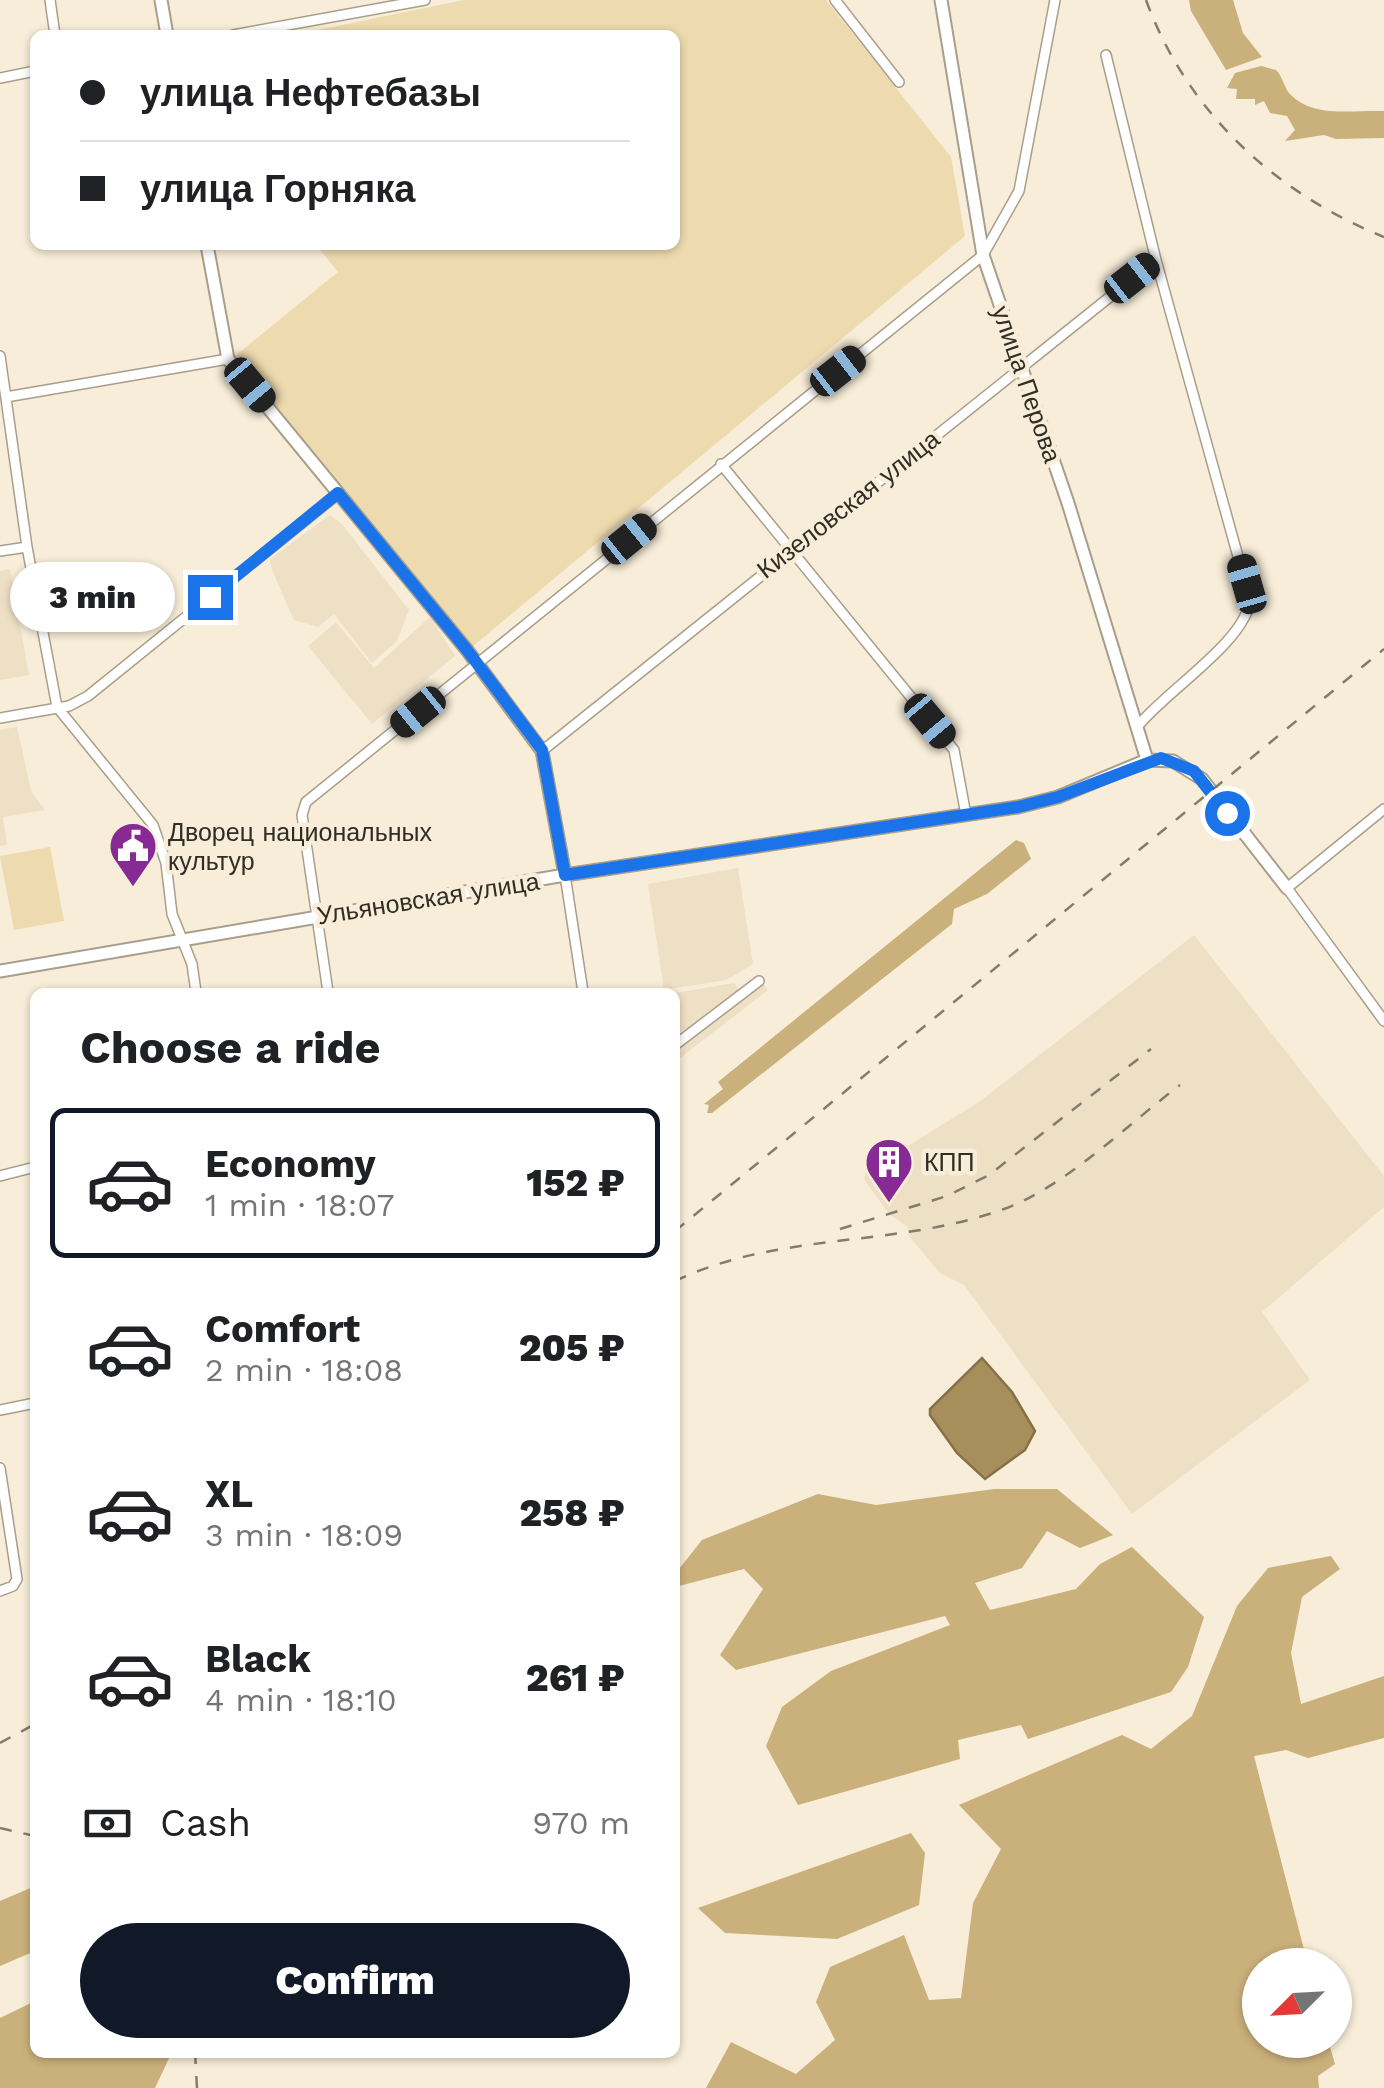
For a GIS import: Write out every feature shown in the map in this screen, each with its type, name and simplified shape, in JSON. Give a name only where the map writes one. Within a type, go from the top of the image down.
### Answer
[{"type":"main road","points":[[161,0],[166,30]]},
{"type":"main road","name":"улица Перова","points":[[941,0],[983,254],[1147,760]]},
{"type":"main road","points":[[208,250],[228,359],[542,750],[565,875]]},
{"type":"main road","points":[[1147,760],[1173,761],[1194,771],[1288,888]]},
{"type":"main road","name":"Ульяновская улица","points":[[0,971],[565,875],[966,814],[1058,797],[1147,760]]},
{"type":"street","points":[[50,0],[54,30]]},
{"type":"street","points":[[260,30],[425,0]]},
{"type":"street","points":[[835,0],[899,82]]},
{"type":"street","points":[[328,988],[303,807],[983,254],[1019,191],[1055,0]]},
{"type":"street","points":[[1106,54],[1156,260],[1250,600],[1246,616],[1226,643],[1176,685],[1138,726]]},
{"type":"street","points":[[0,78],[30,73]]},
{"type":"street","name":"Кизеловская улица","points":[[542,750],[1156,260]]},
{"type":"street","points":[[0,356],[26,546],[57,707],[153,825],[162,846],[172,914],[195,988]]},
{"type":"street","points":[[6,397],[228,359]]},
{"type":"street","points":[[722,464],[954,750],[966,814]]},
{"type":"street","points":[[0,718],[57,707],[88,696],[338,493]]},
{"type":"street","points":[[0,552],[26,546]]},
{"type":"street","points":[[1384,809],[1288,888],[1384,1020]]},
{"type":"street","points":[[565,875],[582,988]]},
{"type":"street","points":[[680,1041],[759,981]]},
{"type":"street","points":[[0,1176],[30,1169]]},
{"type":"street","points":[[0,1410],[30,1404]]},
{"type":"street","points":[[0,1468],[17,1571],[12,1586],[0,1592]]},
{"type":"shaded area","points":[[464,0],[826,0],[951,157],[965,236],[472,647],[235,356],[338,272],[320,250],[680,250],[680,30],[317,30]]},
{"type":"shaded area","points":[[1189,0],[1233,0],[1243,33],[1262,57],[1226,70],[1191,11]]},
{"type":"shaded area","points":[[1261,66],[1276,70],[1287,90],[1301,103],[1323,110],[1384,111],[1384,138],[1336,139],[1324,135],[1285,141],[1295,130],[1287,116],[1270,113],[1264,101],[1255,105],[1255,99],[1236,99],[1237,89],[1227,88],[1235,73]]},
{"type":"shaded area","points":[[330,515],[341,523],[409,610],[397,641],[372,663],[334,614],[318,627],[294,620],[272,570],[270,559]]},
{"type":"shaded area","points":[[10,569],[29,675],[0,680],[0,571]]},
{"type":"shaded area","points":[[430,617],[455,656],[372,724],[308,646],[336,622],[374,668]]},
{"type":"shaded area","points":[[17,727],[31,791],[45,810],[3,817],[7,845],[0,846],[0,730]]},
{"type":"shaded area","points":[[1016,840],[1024,843],[1031,859],[987,894],[954,909],[952,924],[712,1113],[707,1113],[709,1105],[704,1104],[723,1089],[718,1082]]},
{"type":"shaded area","points":[[50,847],[64,921],[14,930],[0,856]]},
{"type":"shaded area","points":[[738,868],[753,964],[726,980],[664,988],[648,884]]},
{"type":"shaded area","points":[[1194,935],[1384,1176],[1384,1207],[1262,1312],[1310,1380],[1132,1514],[964,1285],[940,1273],[909,1236],[908,1227],[889,1214],[864,1179],[866,1172],[979,1102]]},
{"type":"shaded area","points":[[762,982],[768,990],[680,1058],[680,1046]]},
{"type":"shaded area","points":[[734,983],[739,990],[680,1033],[680,992]]},
{"type":"shaded area","points":[[982,1358],[1012,1392],[1035,1431],[1025,1450],[985,1479],[957,1453],[930,1415],[930,1409]]},
{"type":"shaded area","points":[[994,1489],[1057,1489],[1113,1535],[1080,1548],[1047,1531],[1022,1568],[975,1583],[990,1610],[1076,1589],[1100,1564],[1132,1547],[1204,1617],[1188,1667],[1171,1692],[1028,1739],[1021,1725],[958,1740],[960,1759],[798,1805],[766,1746],[782,1707],[831,1671],[950,1625],[945,1616],[736,1670],[720,1655],[763,1589],[744,1569],[680,1586],[680,1568],[702,1540],[818,1494],[876,1505]]},
{"type":"shaded area","points":[[1331,1556],[1340,1569],[1302,1597],[1291,1653],[1301,1704],[1384,1676],[1384,1738],[1308,1758],[1286,1750],[1254,1756],[1304,1948],[1242,1948],[1242,2058],[1333,2058],[1335,2064],[1318,2076],[1319,2088],[706,2088],[731,2042],[796,2074],[835,2040],[816,2002],[830,1967],[904,1935],[929,2000],[961,1998],[973,1903],[1001,1849],[959,1805],[1122,1735],[1151,1749],[1192,1716],[1237,1606],[1268,1568]]},
{"type":"shaded area","points":[[911,1833],[925,1853],[919,1905],[837,1939],[725,1933],[698,1908]]},
{"type":"shaded area","points":[[30,1888],[30,1953],[0,1966],[0,1901]]},
{"type":"shaded area","points":[[30,2003],[30,2058],[169,2058],[155,2088],[0,2088],[0,2018]]},
{"type":"railway","points":[[1146,0],[1185,78],[1240,144],[1307,197],[1384,237]]},
{"type":"railway","points":[[680,1227],[1384,649]]},
{"type":"railway","points":[[840,1229],[947,1196],[989,1175],[1151,1049]]},
{"type":"railway","points":[[680,1279],[756,1254],[922,1230],[1004,1209],[1073,1170],[1180,1085]]},
{"type":"railway","points":[[0,1743],[30,1727]]},
{"type":"railway","points":[[0,1828],[30,1835]]},
{"type":"railway","points":[[195,2058],[197,2088]]},
{"type":"place","name":"Дворец национальных культур","points":[[133,888]]},
{"type":"place","name":"КПП","points":[[889,1204]]},
{"type":"route","points":[[210,597],[338,493],[467,650],[542,750],[565,875],[1018,807],[1058,797],[1147,760],[1161,758],[1194,771],[1227,813]]}]
